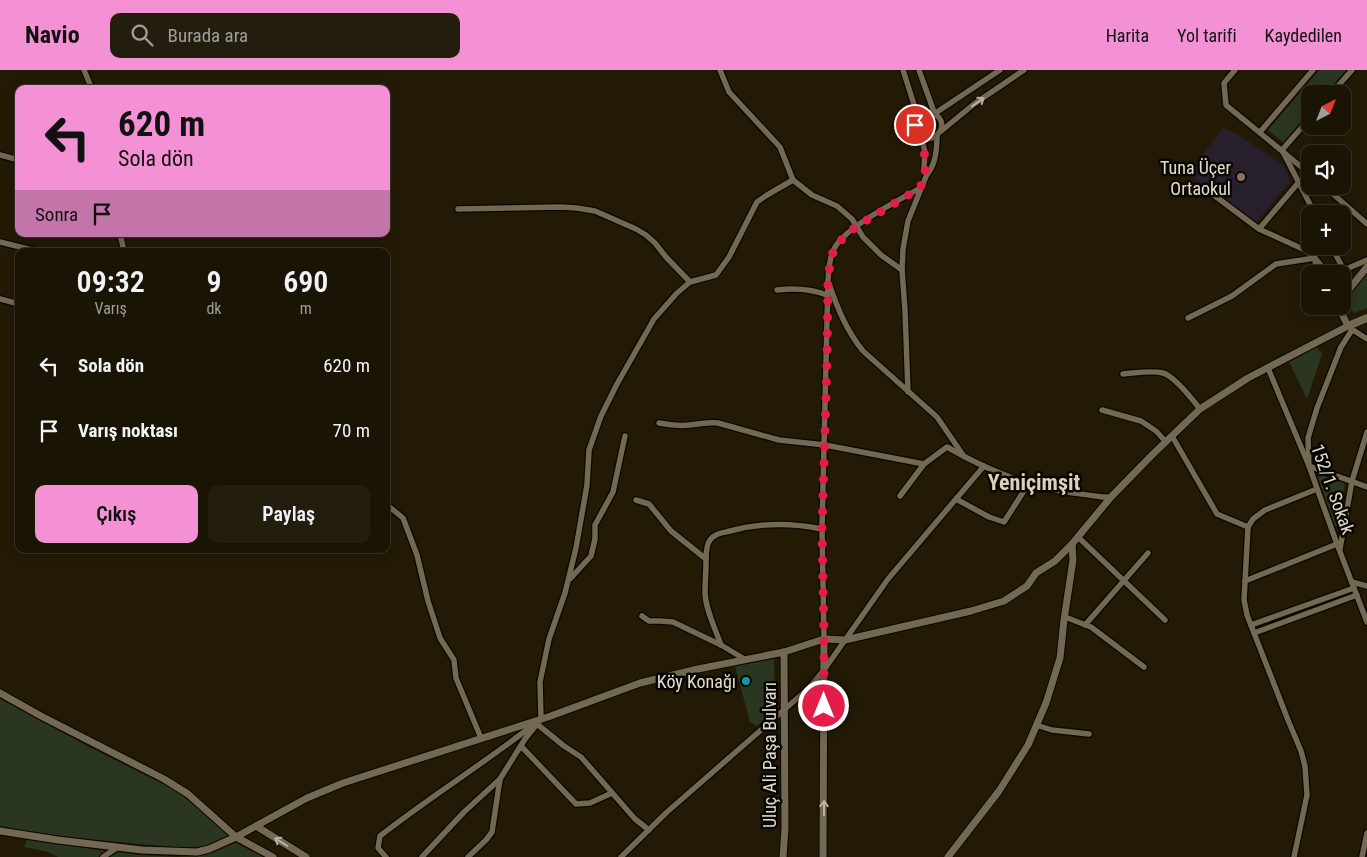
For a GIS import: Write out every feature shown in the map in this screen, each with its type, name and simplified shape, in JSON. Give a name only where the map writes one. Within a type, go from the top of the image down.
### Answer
[{"type":"main road","points":[[1350,328],[1367,318]]},
{"type":"street","points":[[84,70],[90,85]]},
{"type":"street","points":[[720,70],[729,92],[780,147],[793,180],[812,195],[837,206],[852,219],[863,238],[902,270]]},
{"type":"street","points":[[903,70],[918,117]]},
{"type":"street","points":[[908,392],[902,249],[908,221],[920,188],[926,174],[931,170],[936,153],[938,134],[942,125],[934,113],[919,70]]},
{"type":"street","points":[[926,174],[924,168],[925,152],[921,136],[916,130],[918,117],[924,113],[934,113],[1000,70]]},
{"type":"street","points":[[921,136],[929,138],[938,134],[974,104],[1024,70]]},
{"type":"street","points":[[1235,70],[1224,83],[1226,105],[1301,166]]},
{"type":"street","points":[[1260,132],[1313,70]]},
{"type":"street","points":[[1339,85],[1352,70]]},
{"type":"street","points":[[1282,150],[1301,128]]},
{"type":"street","points":[[1282,150],[1310,205]]},
{"type":"street","points":[[0,155],[15,159]]},
{"type":"street","points":[[422,857],[464,812],[500,779],[539,721],[540,682],[549,639],[565,593],[576,548],[587,484],[589,450],[601,416],[617,384],[654,319],[677,293],[690,282],[704,280],[716,275],[729,257],[757,202],[793,180]]},
{"type":"street","points":[[1259,229],[1299,182]]},
{"type":"street","points":[[823,857],[824,639],[822,529],[828,280],[831,257],[834,248],[857,226],[920,188]]},
{"type":"street","points":[[1207,190],[1259,229],[1305,250],[1321,265]]},
{"type":"street","points":[[1334,195],[1367,224]]},
{"type":"street","points":[[458,209],[560,207],[595,212],[646,235],[690,282]]},
{"type":"street","points":[[0,242],[24,248]]},
{"type":"street","points":[[1314,258],[1315,265]]},
{"type":"street","points":[[1188,318],[1232,296],[1276,264],[1314,258]]},
{"type":"street","points":[[1351,267],[1367,260]]},
{"type":"street","points":[[1351,287],[1367,267]]},
{"type":"street","points":[[828,280],[852,339],[937,417],[964,457]]},
{"type":"street","points":[[777,290],[791,288],[806,289],[828,295]]},
{"type":"street","points":[[0,299],[15,303]]},
{"type":"street","points":[[1343,315],[1350,328],[1367,339]]},
{"type":"street","points":[[0,831],[142,850],[197,852],[236,837],[308,798],[343,783],[539,721],[640,683],[784,652],[824,639],[845,640],[1004,601],[1027,586],[1036,573],[1055,561],[1072,544],[1111,497],[1200,409],[1248,378],[1350,328]]},
{"type":"street","points":[[1350,328],[1317,408],[1308,438],[1309,466],[1367,487]]},
{"type":"street","name":"152/1. Sokak","points":[[1268,368],[1309,466],[1367,622]]},
{"type":"street","points":[[1124,374],[1164,373],[1186,391],[1200,409]]},
{"type":"street","points":[[1102,410],[1141,421],[1156,431],[1166,442]]},
{"type":"street","points":[[658,423],[674,425],[718,423],[779,440],[825,445],[924,464]]},
{"type":"street","points":[[1245,581],[1338,547],[1352,481],[1367,432]]},
{"type":"street","points":[[568,580],[591,556],[595,539],[595,525],[613,492],[625,436]]},
{"type":"street","points":[[1172,436],[1216,514],[1248,528]]},
{"type":"street","points":[[900,496],[924,464],[947,447],[1008,477],[1045,488],[1102,498],[1111,497]]},
{"type":"street","points":[[621,857],[691,790],[809,688],[824,670],[888,579],[984,466]]},
{"type":"street","points":[[956,499],[990,517],[1004,522],[1029,483]]},
{"type":"street","points":[[1294,857],[1307,795],[1306,766],[1254,633],[1244,600],[1248,528],[1253,519],[1265,510],[1317,488]]},
{"type":"street","points":[[636,500],[648,504],[671,531],[706,558]]},
{"type":"street","points":[[390,507],[403,518],[417,555],[428,601],[440,638],[454,660],[456,678],[481,738]]},
{"type":"street","points":[[721,644],[710,616],[705,594],[708,543],[715,535],[740,528],[781,524],[804,525],[822,529]]},
{"type":"street","points":[[1078,537],[1165,620]]},
{"type":"street","points":[[948,857],[999,791],[1028,745],[1046,703],[1060,658],[1073,560],[1072,544]]},
{"type":"street","points":[[1085,625],[1148,553]]},
{"type":"street","points":[[1251,624],[1353,585],[1367,586]]},
{"type":"street","points":[[1254,633],[1357,595]]},
{"type":"street","points":[[642,616],[649,622],[660,620],[673,622],[721,644],[746,660]]},
{"type":"street","points":[[1065,617],[1091,627],[1144,667]]},
{"type":"street","name":"Uluç Ali Paşa Bulvarı","points":[[783,857],[785,828],[784,652]]},
{"type":"street","points":[[0,693],[164,779],[188,794],[236,837],[273,857]]},
{"type":"street","points":[[539,721],[564,746],[581,757],[635,819],[649,830]]},
{"type":"street","points":[[386,857],[378,848],[380,836],[539,721]]},
{"type":"street","points":[[1036,725],[1052,730],[1089,734]]},
{"type":"street","points":[[521,746],[576,804],[590,803],[612,793]]},
{"type":"street","points":[[468,857],[492,832],[500,779]]},
{"type":"street","points":[[256,826],[306,857]]},
{"type":"street","points":[[1362,857],[1367,833]]},
{"type":"street","points":[[104,857],[118,847]]},
{"type":"shaded area","name":"Tuna Üçer Ortaokul","points":[[1222,128],[1233,132],[1284,166],[1290,181],[1256,223],[1189,174]]},
{"type":"green space","points":[[1319,70],[1346,70],[1334,85],[1306,85]]},
{"type":"green space","points":[[1301,91],[1301,123],[1284,143],[1268,130]]},
{"type":"green space","points":[[1367,274],[1367,308],[1354,313],[1351,310],[1351,294]]},
{"type":"green space","points":[[1316,347],[1322,354],[1307,399],[1289,362]]},
{"type":"green space","points":[[1320,474],[1345,483],[1338,526],[1335,526],[1318,478]]},
{"type":"green space","points":[[774,659],[775,710],[757,726],[750,722],[735,666]]},
{"type":"green space","points":[[0,699],[91,748],[177,791],[229,835],[204,846],[185,848],[34,833],[0,826]]},
{"type":"green space","points":[[27,840],[106,851],[99,857],[58,857],[48,852],[24,847]]},
{"type":"green space","points":[[236,843],[263,857],[177,857],[207,855]]},
{"type":"green space","points":[[116,852],[177,857],[107,857]]},
{"type":"place","name":"Tuna Üçer Ortaokul","points":[[1241,177]]},
{"type":"place","name":"Köy Konağı","points":[[746,681]]},
{"type":"district","name":"Yeniçimşit","points":[[1034,482]]},
{"type":"route","points":[[824,706],[822,529],[828,280],[831,257],[834,248],[857,226],[920,188],[926,174],[924,168],[925,152],[921,136],[916,130],[915,125]]}]
